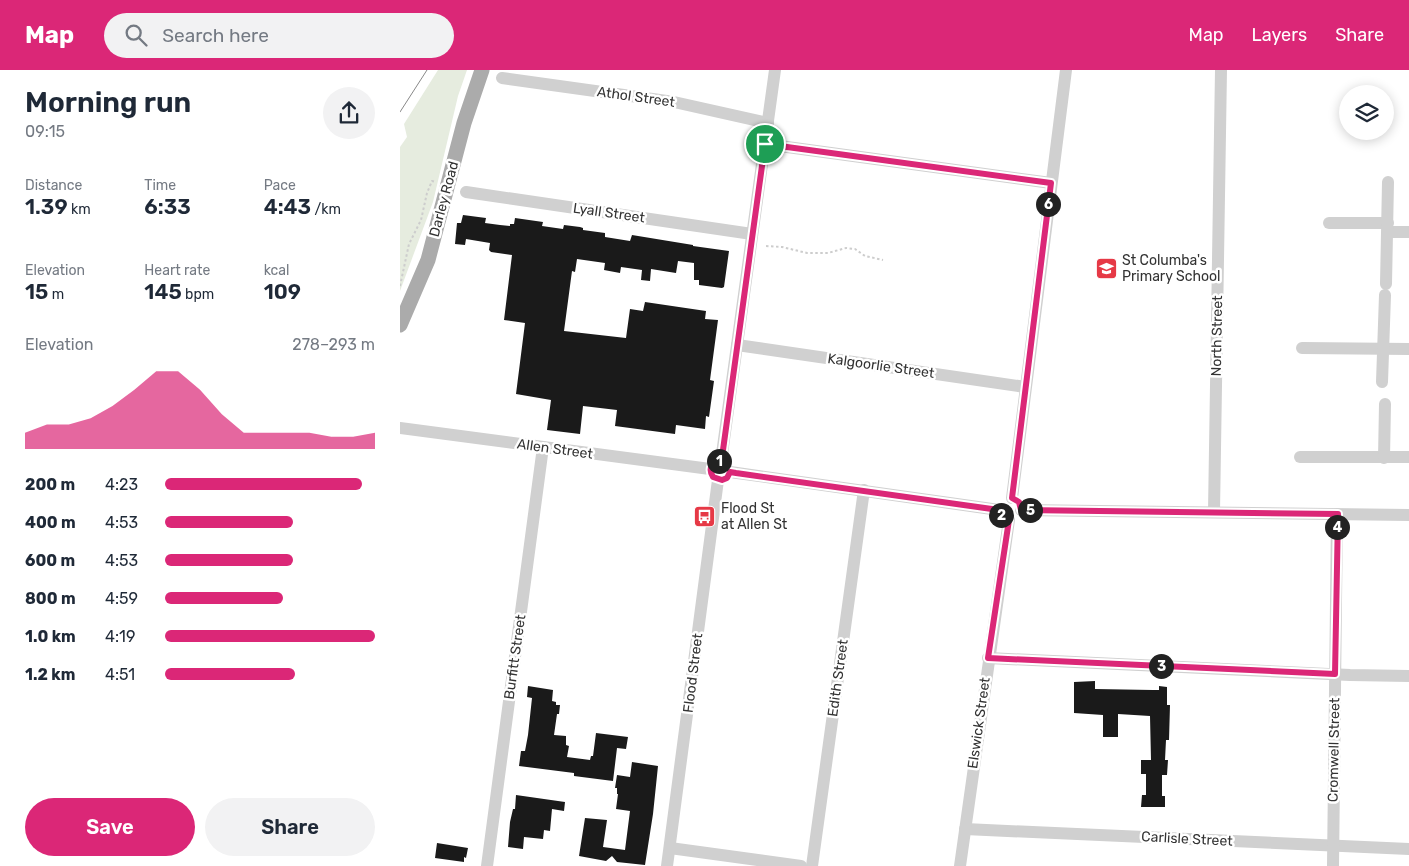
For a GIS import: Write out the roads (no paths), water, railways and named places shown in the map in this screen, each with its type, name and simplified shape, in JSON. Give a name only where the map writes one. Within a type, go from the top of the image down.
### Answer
[{"type":"main road","name":"Darley Road","points":[[400,326],[428,260],[464,123],[482,70]]},
{"type":"street","points":[[721,460],[775,70]]},
{"type":"street","points":[[1012,498],[1024,387],[1066,70]]},
{"type":"street","name":"North Street","points":[[1214,512],[1221,70]]},
{"type":"street","name":"Athol Street","points":[[502,78],[674,102],[768,123]]},
{"type":"street","points":[[765,144],[1051,183]]},
{"type":"street","points":[[1382,382],[1388,182]]},
{"type":"street","name":"Lyall Street","points":[[466,192],[752,234]]},
{"type":"street","points":[[1329,223],[1388,227],[1409,232]]},
{"type":"street","name":"Kalgoorlie Street","points":[[737,345],[1024,387]]},
{"type":"street","points":[[1302,348],[1409,349]]},
{"type":"street","points":[[1384,458],[1385,404]]},
{"type":"street","name":"Allen Street","points":[[400,428],[710,470]]},
{"type":"street","name":"Burfitt Street","points":[[487,866],[543,447]]},
{"type":"street","points":[[1300,457],[1409,458]]},
{"type":"street","points":[[721,460],[729,466],[730,472],[727,478],[718,480],[713,477],[710,470],[714,463],[721,460]]},
{"type":"street","points":[[730,472],[999,510]]},
{"type":"street","name":"Flood Street","points":[[667,866],[718,480]]},
{"type":"street","name":"Edith Street","points":[[812,866],[864,490]]},
{"type":"street","points":[[1008,498],[1019,502],[1021,510],[1018,517],[1009,520],[1002,517],[999,510],[1001,502],[1008,498]]},
{"type":"street","points":[[1021,510],[1409,515]]},
{"type":"street","name":"Cromwell Street","points":[[1332,866],[1338,514]]},
{"type":"street","name":"Elswick Street","points":[[960,866],[1009,520]]},
{"type":"street","points":[[988,658],[1409,676]]},
{"type":"street","name":"Carlisle Street","points":[[965,829],[1409,849]]},
{"type":"street","points":[[670,848],[801,866]]},
{"type":"tram line","points":[[400,112],[427,70]]},
{"type":"place","name":"St Columba's Primary School","points":[[1106,268]]},
{"type":"place","name":"Flood St at Allen St","points":[[705,516]]}]
